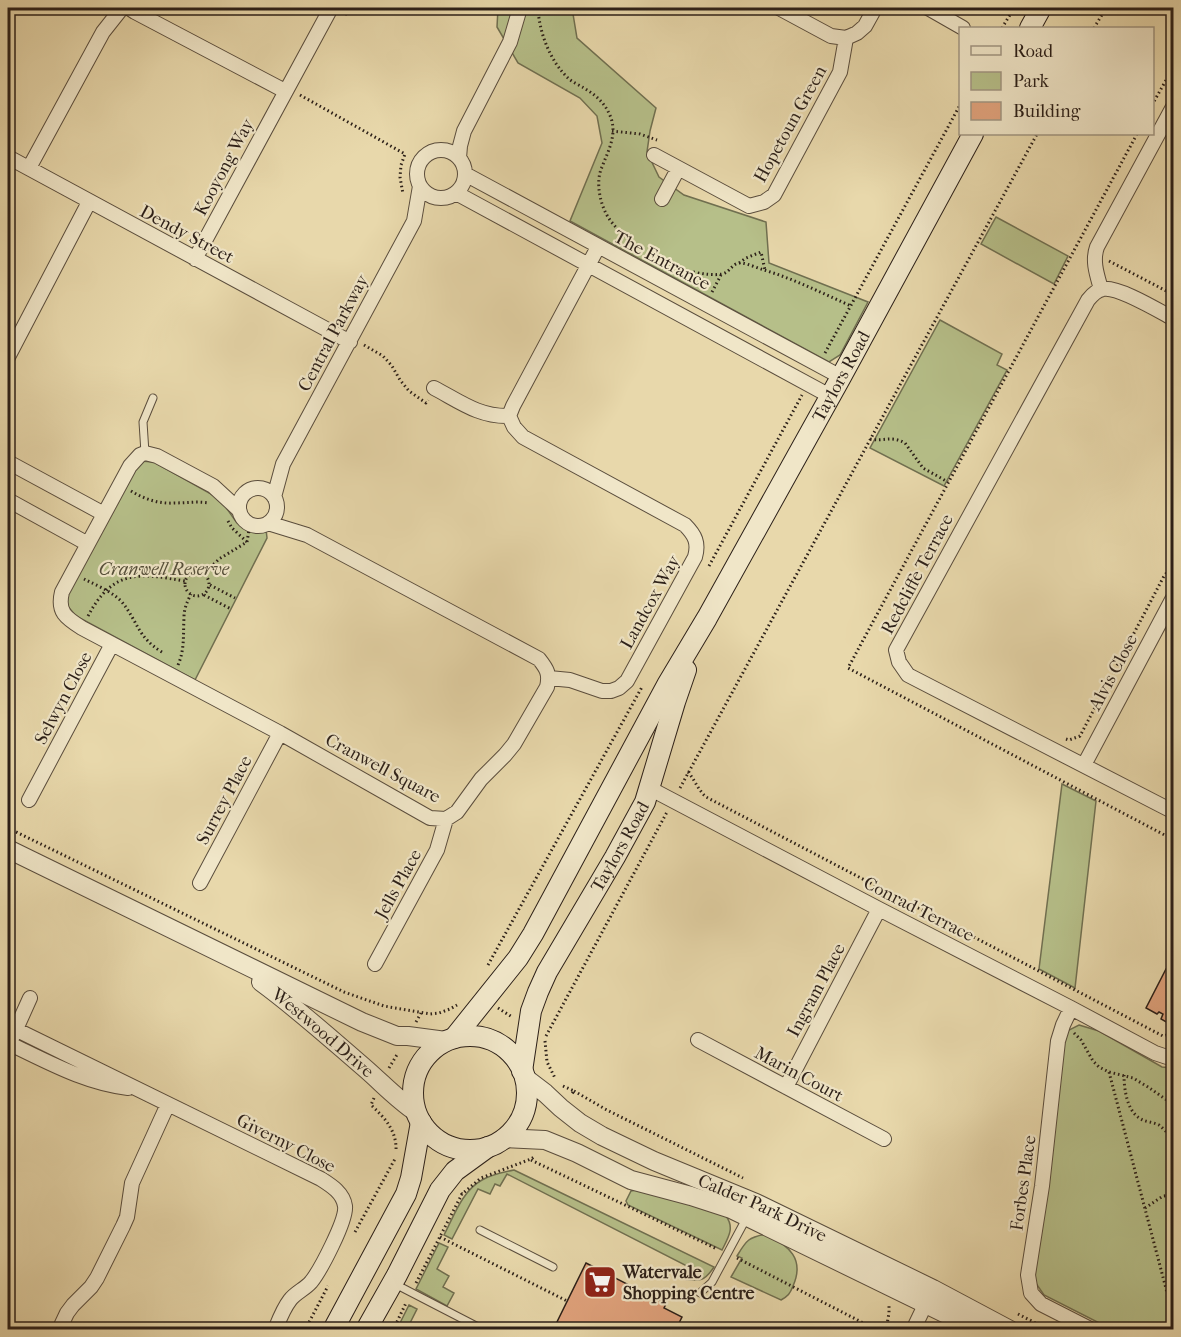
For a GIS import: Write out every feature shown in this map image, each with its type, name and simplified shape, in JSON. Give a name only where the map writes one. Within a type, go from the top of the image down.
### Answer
[{"type":"main road","points":[[1031,27],[1041,8]]},
{"type":"main road","name":"Taylors Road","points":[[451,1039],[518,958],[533,934],[667,685],[707,618],[841,377],[972,135]]},
{"type":"main road","name":"Taylors Road","points":[[523,1074],[535,1001],[548,972],[645,802],[680,686],[707,618]]},
{"type":"main road","points":[[619,773],[649,788]]},
{"type":"main road","points":[[366,1329],[440,1190],[455,1171],[497,1142],[518,1123],[525,1104],[526,1090],[523,1074],[506,1049],[495,1042],[475,1036],[451,1039],[432,1050],[421,1063],[415,1078],[413,1095],[419,1117],[429,1133],[439,1141],[451,1146],[471,1149],[497,1142]]},
{"type":"main road","points":[[333,1329],[406,1194],[414,1163],[419,1117]]},
{"type":"street","points":[[29,168],[103,32],[122,8]]},
{"type":"street","points":[[129,8],[286,89]]},
{"type":"street","name":"Kooyong Way","points":[[195,259],[331,8]]},
{"type":"street","points":[[459,158],[464,131],[510,42],[519,8]]},
{"type":"street","points":[[778,8],[831,36],[846,38],[866,26],[875,8]]},
{"type":"street","points":[[931,8],[961,27]]},
{"type":"street","name":"Hopetoun Green","points":[[654,155],[749,206],[764,202],[774,195],[840,72],[846,38]]},
{"type":"street","points":[[1173,105],[1094,253],[1098,291],[1107,288],[1124,294],[1173,319]]},
{"type":"street","points":[[442,150],[464,131]]},
{"type":"street","points":[[442,150],[459,158],[464,166],[465,174],[464,183],[456,193],[439,198],[428,194],[420,186],[417,178],[419,164],[423,158],[431,152],[442,150]]},
{"type":"street","name":"Dendy Street","points":[[8,157],[350,342]]},
{"type":"street","points":[[662,199],[678,169]]},
{"type":"street","name":"The Entrance","points":[[465,174],[841,377]]},
{"type":"street","name":"Central Parkway","points":[[275,502],[283,465],[415,218],[420,186]]},
{"type":"street","points":[[456,193],[830,396]]},
{"type":"street","name":"Central Parkway","points":[[415,218],[439,198]]},
{"type":"street","points":[[8,357],[89,202]]},
{"type":"street","points":[[434,388],[480,413],[509,416],[598,247]]},
{"type":"street","name":"Redcliffe Terrace","points":[[1098,291],[1083,307],[896,650],[899,662],[908,675],[1173,812]]},
{"type":"street","name":"Landcox Way","points":[[509,416],[514,427],[523,437],[685,525],[693,532],[698,548],[695,558],[627,681],[619,688],[602,691],[570,680],[549,678]]},
{"type":"street","points":[[145,453],[157,456],[213,486],[239,510]]},
{"type":"street","name":"Cranwell Square","points":[[145,453],[129,466],[62,592],[60,602],[62,611],[68,619],[82,628],[280,734],[430,818],[446,819],[458,812],[481,778],[514,744],[543,695],[549,678]]},
{"type":"street","points":[[8,462],[104,514]]},
{"type":"street","name":"Central Parkway","points":[[251,490],[283,465]]},
{"type":"street","points":[[213,486],[266,490],[307,535]]},
{"type":"street","points":[[251,490],[240,500],[239,510],[241,516],[250,524],[262,526],[268,524],[276,513],[275,502]]},
{"type":"street","points":[[8,500],[88,544]]},
{"type":"street","points":[[268,524],[307,535],[539,658],[549,678]]},
{"type":"street","name":"Alvis Close","points":[[1084,765],[1173,596]]},
{"type":"street","name":"Selwyn Close","points":[[29,800],[112,644]]},
{"type":"street","name":"Surrey Place","points":[[200,883],[280,734]]},
{"type":"street","name":"Conrad Terrace","points":[[649,788],[1155,1053],[1173,1057]]},
{"type":"street","name":"Jells Place","points":[[375,964],[437,850],[446,819]]},
{"type":"street","name":"Westwood Drive","points":[[8,849],[371,1027],[397,1036],[451,1039]]},
{"type":"street","name":"Ingram Place","points":[[786,1087],[879,909]]},
{"type":"street","name":"Westwood Drive","points":[[226,956],[297,1010],[419,1117]]},
{"type":"street","points":[[9,1046],[30,998]]},
{"type":"street","name":"Forbes Place","points":[[1071,1008],[1058,1041],[1042,1186],[1028,1275],[1030,1293],[1041,1304],[1092,1329]]},
{"type":"street","name":"Giverny Close","points":[[17,1030],[321,1179],[339,1192],[345,1207],[345,1216],[318,1272],[291,1298],[275,1329]]},
{"type":"street","name":"Marin Court","points":[[698,1040],[884,1139]]},
{"type":"street","name":"Giverny Close","points":[[9,1046],[78,1076],[112,1086],[139,1090]]},
{"type":"street","name":"Calder Park Drive","points":[[523,1074],[561,1108],[602,1136],[930,1296],[1010,1329]]},
{"type":"street","points":[[60,1329],[73,1305],[97,1278],[123,1226],[127,1216],[132,1183],[168,1104]]},
{"type":"street","name":"Calder Park Drive","points":[[497,1142],[545,1140],[631,1180],[731,1209],[752,1210]]},
{"type":"street","points":[[913,1329],[930,1296]]},
{"type":"street","name":"Calder Park Drive","points":[[930,1296],[979,1329]]},
{"type":"lane","points":[[145,453],[143,422],[153,398]]},
{"type":"lane","points":[[700,1293],[712,1282],[752,1210]]},
{"type":"lane","points":[[480,1230],[553,1267]]},
{"type":"lane","points":[[392,1282],[484,1329]]},
{"type":"path","points":[[1003,27],[1014,8]]},
{"type":"path","points":[[1095,27],[1106,8]]},
{"type":"path","points":[[1154,101],[1173,66]]},
{"type":"path","points":[[286,89],[405,154],[400,165],[403,200]]},
{"type":"path","points":[[818,366],[959,107]]},
{"type":"path","points":[[612,131],[640,134],[663,143],[654,155]]},
{"type":"path","points":[[556,1080],[547,1062],[545,1037],[1036,135]]},
{"type":"path","points":[[1136,135],[848,668],[1173,840]]},
{"type":"path","points":[[1077,244],[1173,295]]},
{"type":"path","points":[[739,263],[761,252],[765,270]]},
{"type":"path","points":[[350,342],[367,346],[383,356],[409,391],[426,403],[434,388]]},
{"type":"path","points":[[706,570],[808,384]]},
{"type":"path","points":[[870,439],[892,438],[902,441],[923,468],[948,482]]},
{"type":"path","points":[[120,484],[141,497],[162,503],[200,501],[210,504]]},
{"type":"path","points":[[225,516],[232,528],[247,542]]},
{"type":"path","points":[[204,574],[219,560],[247,542],[250,524]]},
{"type":"path","points":[[1059,752],[1066,739],[1080,736],[1164,576],[1173,564]]},
{"type":"path","points":[[197,572],[204,574],[209,585],[203,594],[197,596],[191,594],[185,582],[189,575],[197,572]]},
{"type":"path","points":[[72,573],[119,599],[147,642],[165,654]]},
{"type":"path","points":[[82,628],[95,603],[121,579],[136,575],[158,576],[185,582]]},
{"type":"path","points":[[209,585],[235,598]]},
{"type":"path","points":[[173,677],[182,654],[184,615],[191,594]]},
{"type":"path","points":[[203,594],[231,609]]},
{"type":"path","points":[[172,658],[179,662]]},
{"type":"path","points":[[487,967],[644,684]]},
{"type":"path","points":[[688,772],[702,793],[717,802],[1163,1036],[1173,1033]]},
{"type":"path","points":[[8,828],[344,992],[384,1006],[430,1014],[450,1010],[473,993],[529,1027]]},
{"type":"path","points":[[414,1163],[396,1157],[397,1148],[391,1128],[371,1105],[381,1082],[421,1013]]},
{"type":"path","points":[[1063,1025],[1081,1040],[1099,1067],[1141,1082],[1173,1105]]},
{"type":"path","points":[[1109,1072],[1173,1319]]},
{"type":"path","points":[[1124,1075],[1126,1096],[1135,1115],[1161,1127],[1173,1138]]},
{"type":"path","points":[[560,1085],[574,1091],[561,1108]]},
{"type":"path","points":[[393,1329],[462,1194],[481,1178],[531,1159],[538,1153],[545,1140]]},
{"type":"path","points":[[531,1159],[877,1329]]},
{"type":"path","points":[[448,1179],[462,1194]]},
{"type":"path","points":[[1145,1208],[1163,1197],[1173,1195]]},
{"type":"path","points":[[440,1236],[567,1301]]},
{"type":"green space","points":[[498,8],[572,8],[577,38],[656,108],[647,152],[659,177],[684,195],[766,222],[769,263],[868,302],[840,355],[829,362],[570,221],[602,143],[597,116],[580,98],[518,63],[497,27]]},
{"type":"green space","points":[[996,217],[1068,256],[1054,284],[981,244]]},
{"type":"green space","points":[[940,320],[1002,354],[997,365],[1007,370],[944,486],[870,448]]},
{"type":"green space","name":"Cranwell Reserve","points":[[140,461],[154,462],[220,499],[237,523],[246,529],[256,531],[266,529],[267,538],[195,680],[76,616],[65,603],[65,589]]},
{"type":"green space","points":[[1062,784],[1096,801],[1075,988],[1039,969]]},
{"type":"green space","points":[[1079,1025],[1099,1031],[1162,1067],[1173,1068],[1173,1329],[1111,1329],[1044,1295],[1035,1282],[1033,1270],[1062,1037]]},
{"type":"green space","points":[[514,1170],[714,1267],[701,1279],[683,1279],[689,1267],[507,1174],[500,1186],[495,1184],[490,1194],[478,1189],[452,1239],[444,1235],[459,1205],[475,1185],[489,1177]]},
{"type":"green space","points":[[631,1191],[663,1195],[726,1216],[730,1229],[722,1250],[628,1205],[626,1201]]},
{"type":"green space","points":[[767,1234],[782,1243],[793,1254],[796,1261],[796,1277],[793,1286],[788,1295],[781,1300],[731,1277],[742,1258],[737,1256],[745,1243],[752,1238]]},
{"type":"green space","points":[[439,1243],[448,1247],[437,1269],[449,1276],[443,1287],[454,1293],[447,1306],[416,1289]]},
{"type":"green space","points":[[409,1305],[417,1309],[407,1329],[397,1329]]},
{"type":"building","points":[[1166,969],[1174,973],[1174,987],[1171,992],[1168,992],[1174,995],[1174,1007],[1168,1023],[1161,1019],[1163,1014],[1159,1012],[1157,1014],[1146,1008]]},
{"type":"building","name":"Watervale Shopping Centre","points":[[586,1263],[666,1304],[664,1308],[682,1317],[677,1327],[682,1330],[553,1330]]},
{"type":"place","name":"Watervale Shopping Centre","points":[[600,1282]]}]
